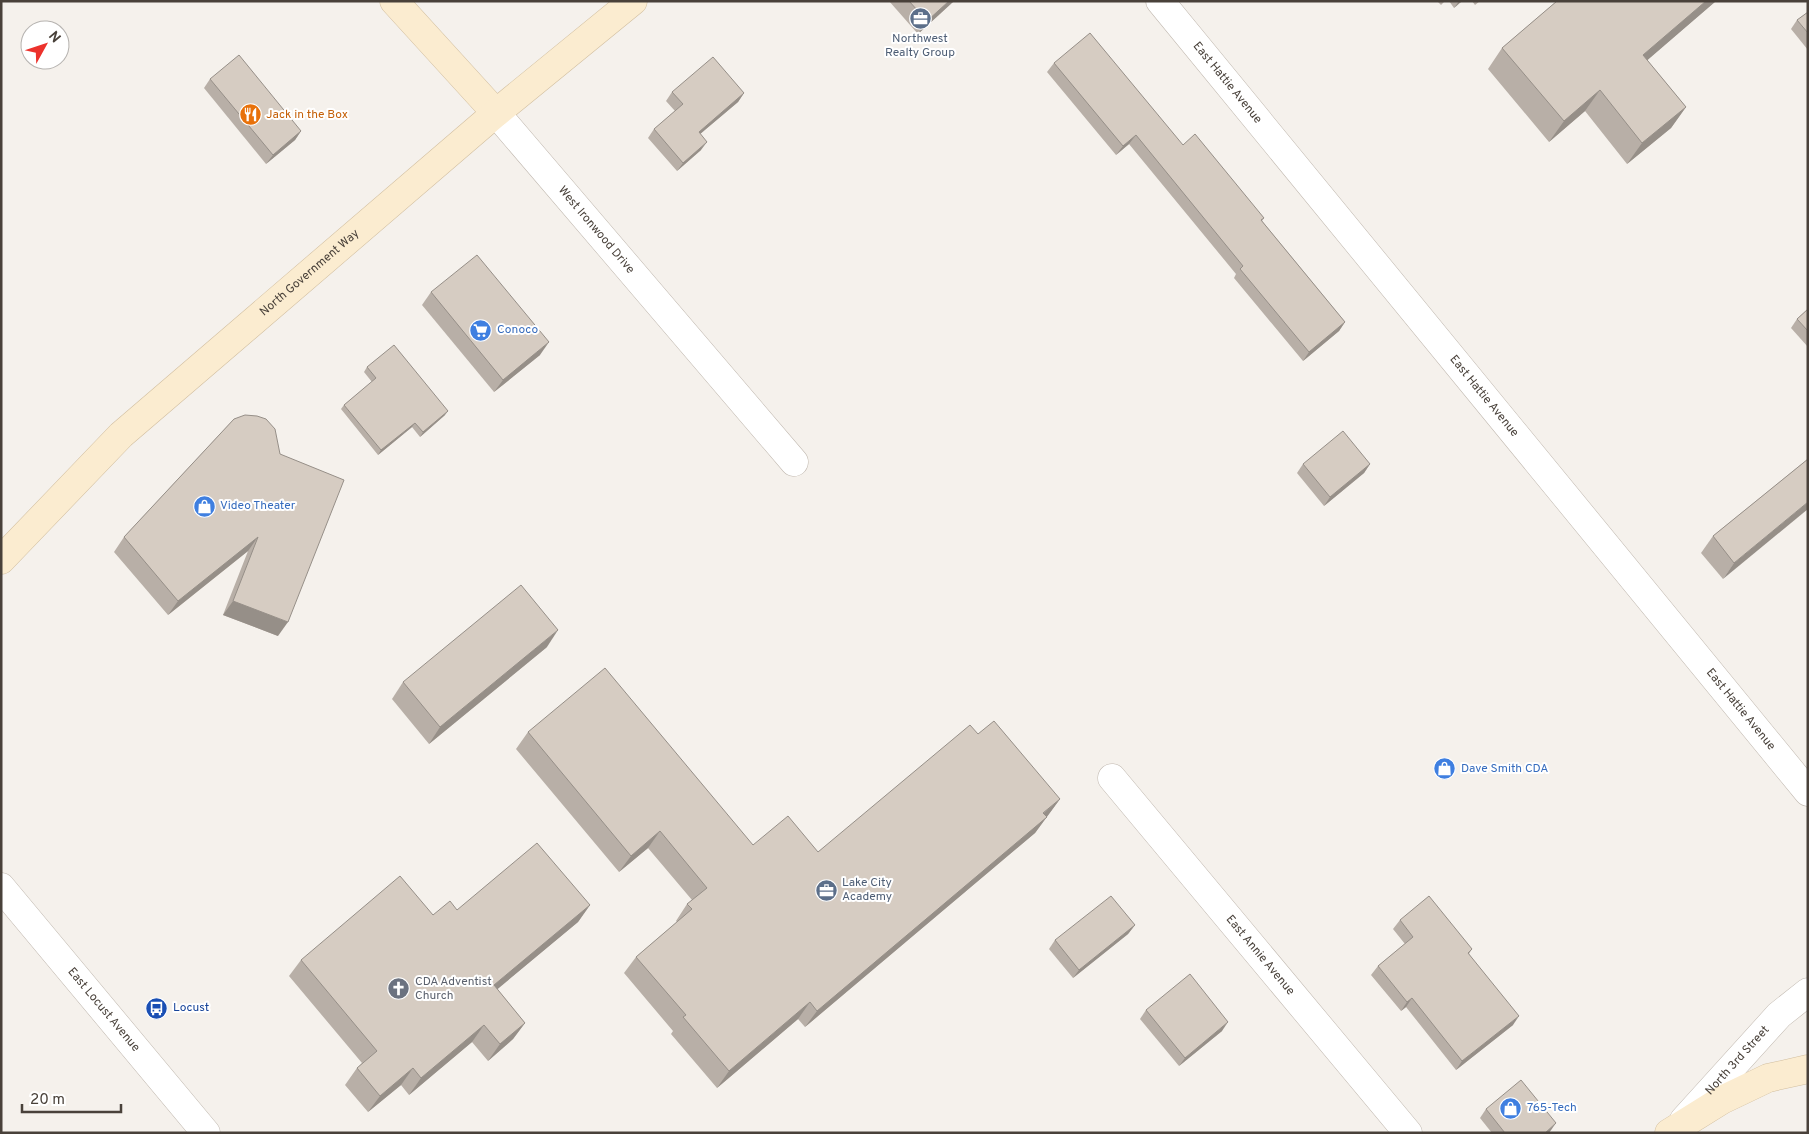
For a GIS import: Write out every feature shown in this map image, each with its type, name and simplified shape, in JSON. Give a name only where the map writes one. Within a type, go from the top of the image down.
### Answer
[{"type":"main road","name":"West Ironwood Drive","points":[[394,1],[496,112]]},
{"type":"main road","name":"North Government Way","points":[[1,560],[121,435],[496,112],[632,1]]},
{"type":"main road","points":[[1673,1130],[1722,1100],[1768,1078],[1808,1069]]},
{"type":"street","name":"East Hattie Avenue","points":[[1160,1],[1808,792]]},
{"type":"street","name":"West Ironwood Drive","points":[[496,112],[794,462]]},
{"type":"street","name":"East Annie Avenue","points":[[1112,778],[1408,1133]]},
{"type":"street","name":"East Locust Avenue","points":[[1,887],[206,1133]]},
{"type":"street","name":"North 3rd Street","points":[[1673,1130],[1779,1015],[1808,992]]},
{"type":"building","points":[[909,1],[949,1],[927,21]]},
{"type":"building","points":[[1557,1],[1706,1],[1643,55],[1686,107],[1642,143],[1600,90],[1564,121],[1502,48]]},
{"type":"building","points":[[1808,12],[1808,33],[1797,20]]},
{"type":"building","points":[[1090,33],[1183,145],[1195,134],[1264,218],[1261,220],[1345,322],[1309,352],[1240,269],[1243,266],[1136,135],[1123,146],[1054,63]]},
{"type":"building","points":[[239,55],[301,131],[273,155],[210,79]]},
{"type":"building","points":[[713,57],[744,93],[699,132],[707,142],[683,163],[654,129],[683,104],[672,92]]},
{"type":"building","name":"Conoco","points":[[477,255],[549,342],[503,380],[431,292]]},
{"type":"building","points":[[1808,309],[1808,331],[1797,319]]},
{"type":"building","points":[[394,345],[448,411],[423,432],[415,423],[381,450],[344,405],[376,378],[367,367]]},
{"type":"building","points":[[245,415],[266,419],[275,429],[280,454],[344,480],[288,622],[233,601],[258,537],[178,601],[124,537],[234,419]]},
{"type":"building","points":[[1343,431],[1370,464],[1330,497],[1303,464]]},
{"type":"building","points":[[1808,459],[1808,502],[1734,563],[1713,536]]},
{"type":"building","points":[[521,585],[558,630],[440,727],[403,682]]},
{"type":"building","name":"Lake City Academy","points":[[605,668],[753,845],[788,816],[818,852],[970,725],[978,734],[994,721],[1060,799],[1043,813],[1047,817],[817,1011],[810,1002],[729,1071],[683,1017],[686,1015],[636,957],[692,909],[687,904],[707,888],[660,831],[631,856],[528,732]]},
{"type":"building","name":"CDA Adventist Church","points":[[537,843],[590,905],[494,985],[525,1023],[500,1044],[484,1025],[421,1078],[413,1068],[380,1096],[357,1068],[377,1051],[301,960],[400,876],[433,915],[450,901],[457,910]]},
{"type":"building","points":[[1111,896],[1135,925],[1079,970],[1055,940]]},
{"type":"building","points":[[1429,896],[1472,949],[1468,953],[1519,1016],[1462,1061],[1412,998],[1407,1002],[1378,966],[1413,937],[1400,920]]},
{"type":"building","points":[[1190,974],[1228,1022],[1185,1058],[1146,1010]]},
{"type":"building","name":"765-Tech","points":[[1521,1080],[1556,1123],[1545,1133],[1505,1133],[1486,1109]]},
{"type":"place","name":"Northwest Realty Group","points":[[920,18]]},
{"type":"place","name":"Jack in the Box","points":[[250,115]]},
{"type":"place","name":"Conoco","points":[[481,330]]},
{"type":"place","name":"Video Theater","points":[[204,506]]},
{"type":"place","name":"Dave Smith CDA","points":[[1445,769]]},
{"type":"place","name":"Lake City Academy","points":[[826,890]]},
{"type":"place","name":"CDA Adventist Church","points":[[399,989]]},
{"type":"place","name":"Locust","points":[[157,1008]]},
{"type":"place","name":"765-Tech","points":[[1511,1108]]}]
